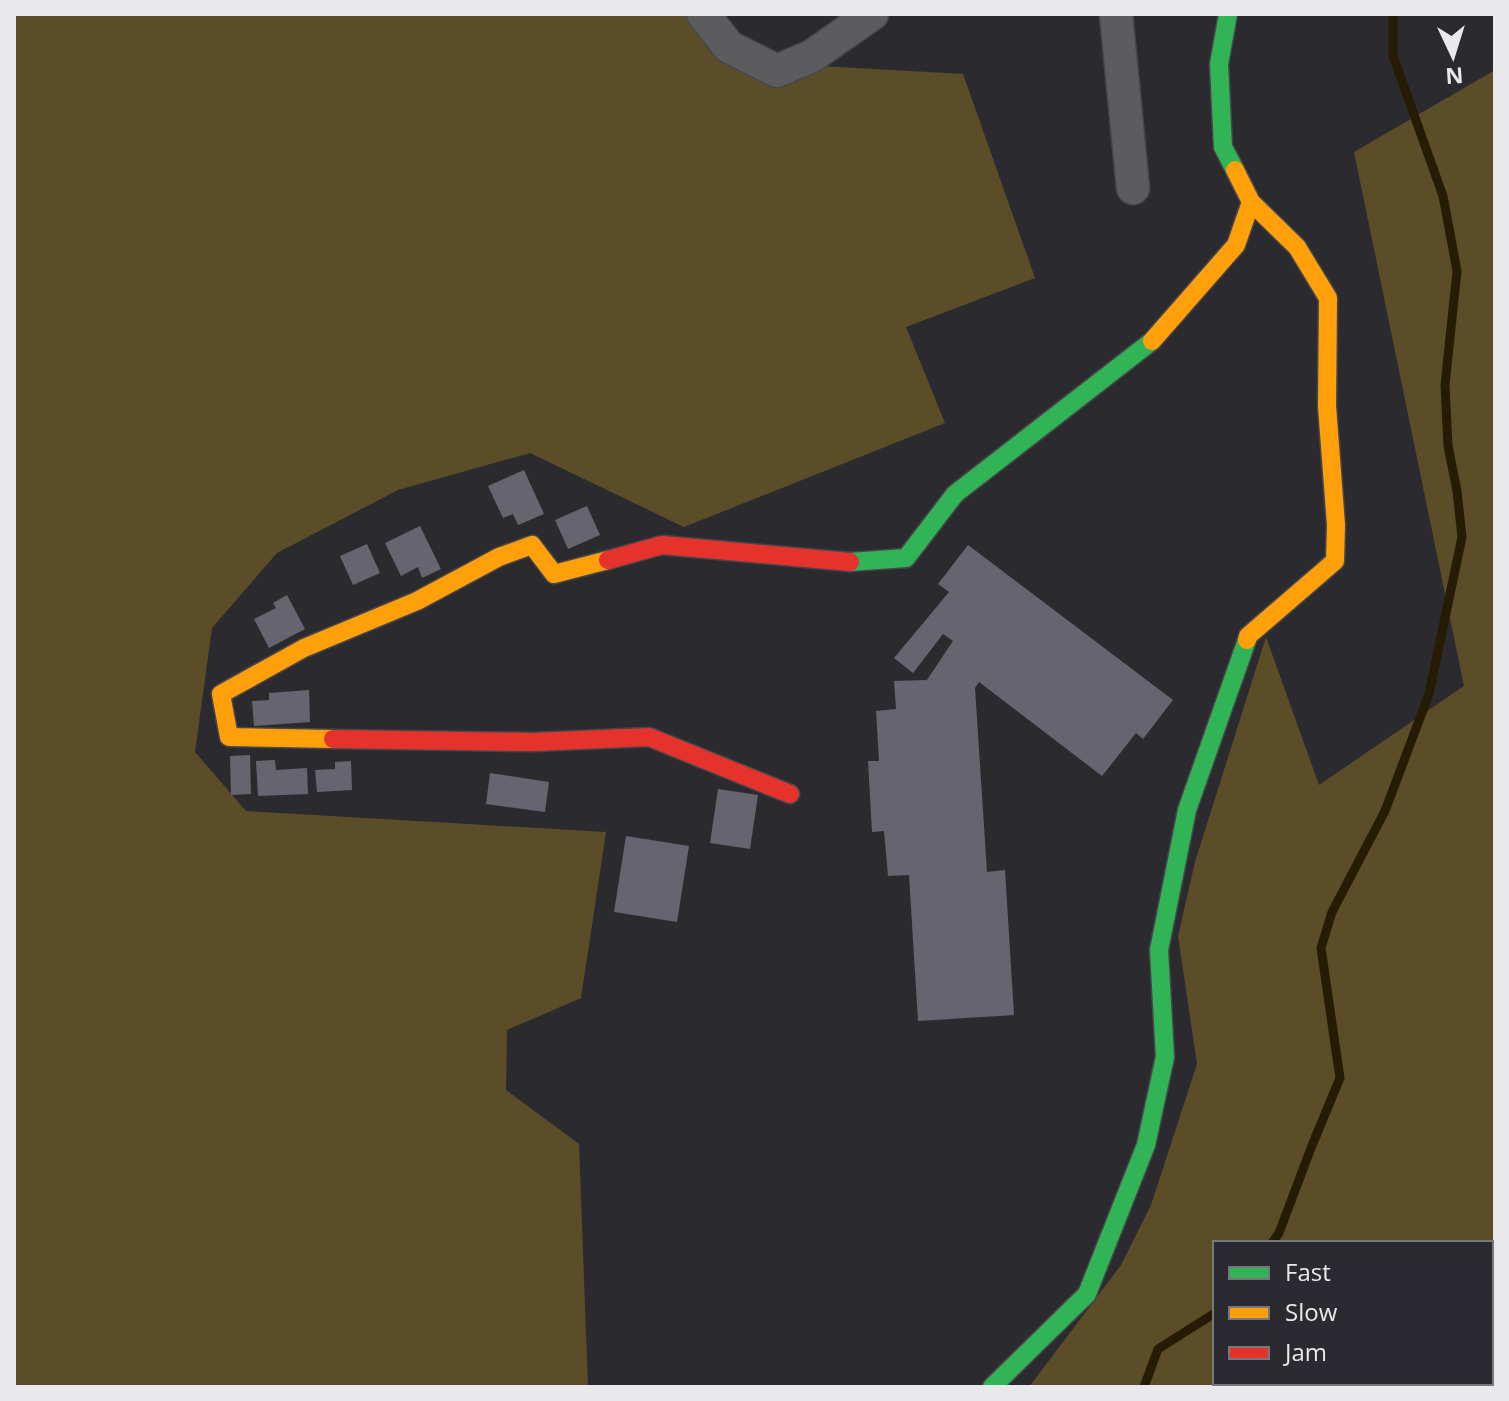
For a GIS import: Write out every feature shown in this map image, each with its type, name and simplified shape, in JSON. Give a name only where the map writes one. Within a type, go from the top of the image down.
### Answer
[{"type":"street","points":[[703,14],[729,47],[777,71],[812,56],[872,14]]},
{"type":"street","points":[[1116,14],[1133,188]]},
{"type":"street","points":[[992,1387],[1087,1294],[1146,1145],[1165,1057],[1159,950],[1187,810],[1248,636],[1335,561],[1336,525],[1327,406],[1328,298],[1297,247],[1251,202],[1223,147],[1219,64],[1228,14]]},
{"type":"street","points":[[790,794],[649,737],[533,742],[229,737],[221,694],[304,648],[417,601],[499,557],[532,545],[554,574],[662,545],[847,562],[906,558],[955,494],[1148,346],[1236,245],[1251,202]]},
{"type":"shaded area","points":[[14,14],[688,14],[730,61],[963,74],[1035,278],[906,327],[945,423],[684,527],[530,453],[398,490],[277,553],[212,628],[195,752],[246,811],[606,832],[581,998],[507,1030],[506,1090],[579,1144],[588,1387],[14,1387]]},
{"type":"shaded area","points":[[1495,70],[1495,1387],[1029,1387],[1121,1265],[1151,1205],[1197,1064],[1178,936],[1195,862],[1266,637],[1319,785],[1464,686],[1354,152]]},
{"type":"building","points":[[524,470],[544,514],[518,525],[513,514],[503,518],[488,486]]},
{"type":"building","points":[[587,506],[600,535],[568,549],[555,520]]},
{"type":"building","points":[[420,526],[441,569],[422,578],[418,567],[401,576],[385,543]]},
{"type":"building","points":[[367,544],[380,573],[353,585],[340,556]]},
{"type":"building","points":[[968,545],[1173,700],[1143,739],[1136,733],[1102,776],[979,682],[975,688],[987,872],[1005,870],[1014,1015],[918,1021],[909,875],[888,876],[884,831],[872,832],[868,761],[879,761],[876,711],[896,709],[894,681],[927,680],[953,641],[943,634],[913,673],[894,658],[949,592],[938,584]]},
{"type":"building","points":[[287,595],[305,629],[269,648],[254,619],[276,608],[273,603]]},
{"type":"building","points":[[309,690],[310,722],[254,726],[252,701],[269,700],[269,693]]},
{"type":"building","points":[[250,755],[251,794],[231,795],[230,756]]},
{"type":"building","points":[[275,760],[276,770],[307,768],[308,794],[258,796],[256,761]]},
{"type":"building","points":[[351,761],[352,790],[317,792],[315,770],[335,769],[335,762]]},
{"type":"building","points":[[490,773],[549,782],[545,812],[486,804]]},
{"type":"building","points":[[718,789],[758,795],[750,849],[710,843]]},
{"type":"building","points":[[626,836],[689,846],[677,922],[614,912]]},
{"type":"waterway","points":[[1273,1241],[1340,1078],[1321,948],[1332,912],[1385,811],[1429,694],[1462,537],[1448,446],[1445,385],[1457,271],[1443,196],[1393,56],[1393,14]]},
{"type":"waterway","points":[[1144,1387],[1158,1349],[1213,1314]]},
{"type":"traffic: fast","points":[[1228,14],[1219,64],[1223,147],[1235,170]]},
{"type":"traffic: fast","points":[[850,562],[906,558],[955,494],[1152,341]]},
{"type":"traffic: fast","points":[[992,1387],[1087,1294],[1146,1145],[1165,1057],[1159,950],[1187,810],[1247,640]]},
{"type":"traffic: slow","points":[[1235,170],[1251,202],[1297,247],[1328,298],[1327,406],[1336,525],[1335,561],[1247,640]]},
{"type":"traffic: slow","points":[[1152,341],[1236,245],[1251,202]]},
{"type":"traffic: slow","points":[[333,739],[229,737],[221,694],[304,648],[417,601],[499,557],[532,545],[554,574],[608,560]]},
{"type":"traffic: jam","points":[[608,560],[662,545],[850,562]]},
{"type":"traffic: jam","points":[[333,739],[533,742],[649,737],[790,794]]}]
